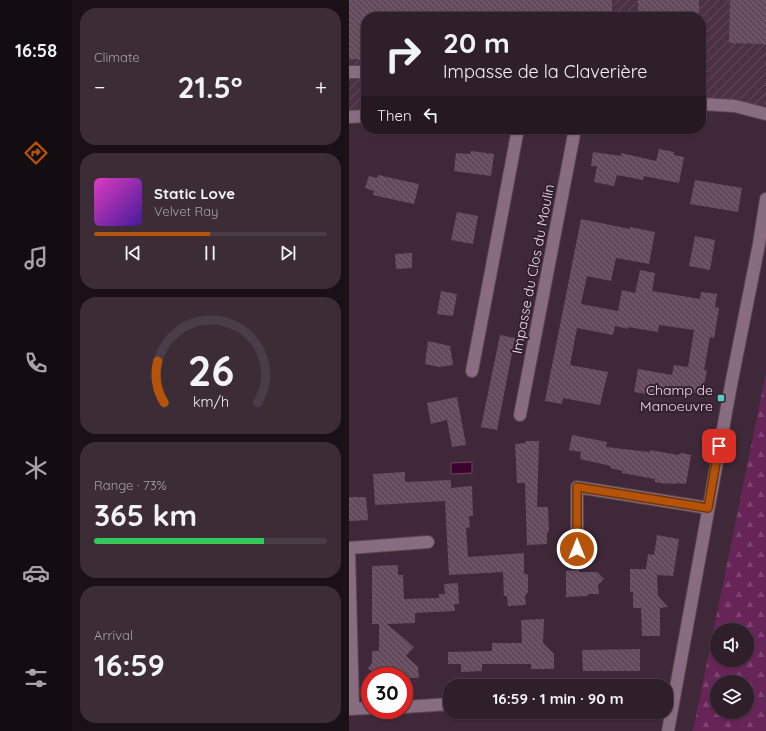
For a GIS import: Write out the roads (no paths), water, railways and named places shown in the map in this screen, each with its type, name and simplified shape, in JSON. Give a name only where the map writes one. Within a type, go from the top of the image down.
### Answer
[{"type":"street","points":[[349,72],[361,72]]},
{"type":"street","points":[[706,104],[735,106],[766,114]]},
{"type":"street","points":[[349,117],[361,116]]},
{"type":"street","points":[[472,371],[517,134]]},
{"type":"street","name":"Impasse du Clos du Moulin","points":[[520,415],[574,134]]},
{"type":"street","points":[[673,687],[759,244],[766,199]]},
{"type":"street","points":[[577,549],[577,487],[708,508]]},
{"type":"street","points":[[361,708],[351,709],[349,549],[428,542]]},
{"type":"street","points":[[413,706],[443,704]]},
{"type":"street","points":[[668,731],[669,719]]},
{"type":"place","name":"Champ de Manoeuvre","points":[[721,398]]}]
